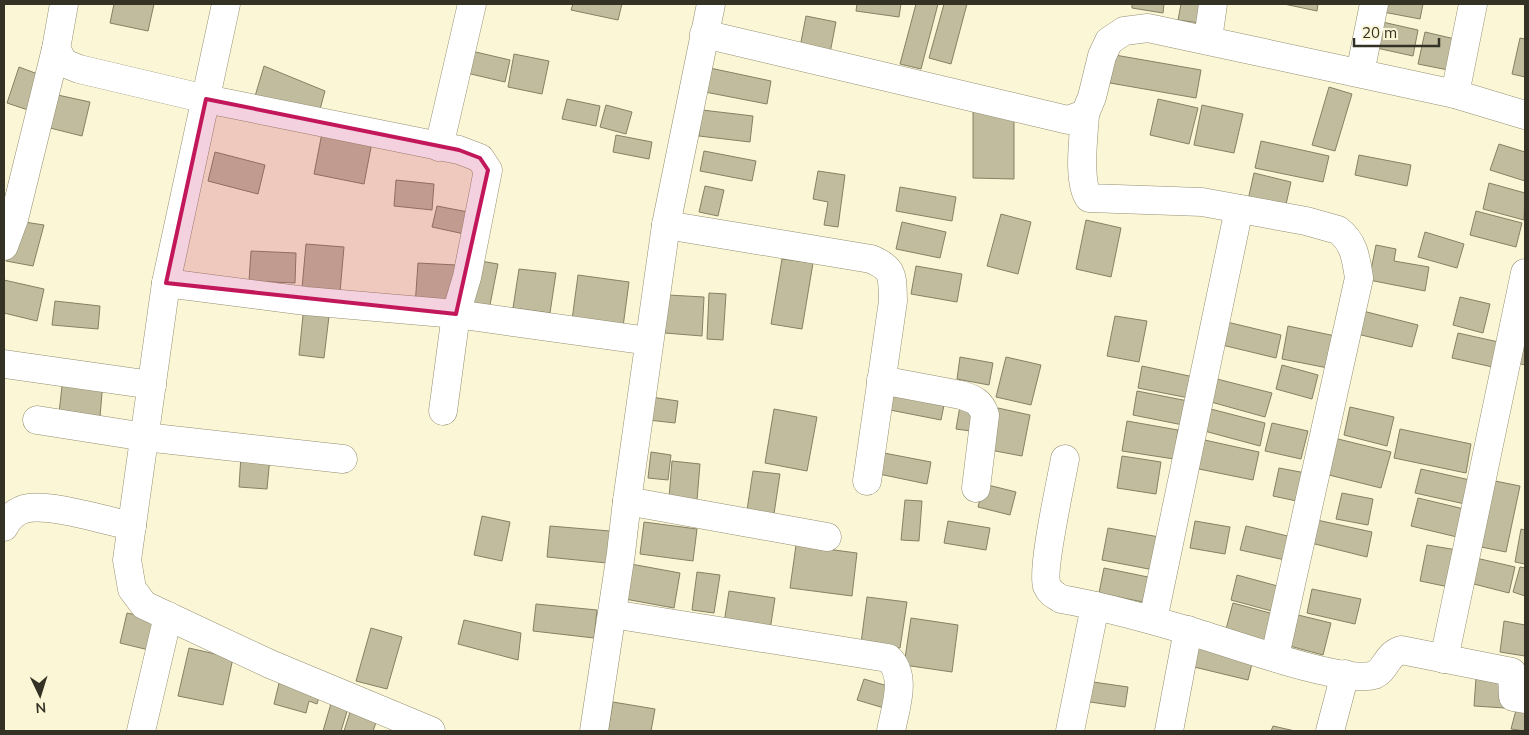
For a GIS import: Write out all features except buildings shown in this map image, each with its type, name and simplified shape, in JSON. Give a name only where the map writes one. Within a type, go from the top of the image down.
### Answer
[{"type":"street","points":[[4,246],[14,219],[56,49],[64,4]]},
{"type":"street","points":[[226,4],[166,283],[127,560],[132,589],[144,605],[270,664],[418,728]]},
{"type":"street","points":[[439,147],[472,4]]},
{"type":"street","points":[[594,731],[666,225],[711,4]]},
{"type":"street","points":[[1208,39],[1214,4]]},
{"type":"street","points":[[1360,73],[1374,4]]},
{"type":"street","points":[[1455,94],[1472,4]]},
{"type":"street","points":[[1275,656],[1359,278],[1354,248],[1346,236],[1338,230],[1202,202],[1089,198],[1085,192],[1083,176],[1085,114],[1092,97],[1102,56],[1109,41],[1124,31],[1148,28],[1208,39],[1455,94],[1525,115]]},
{"type":"street","points":[[704,34],[1038,114],[1068,120],[1085,114]]},
{"type":"street","points":[[56,49],[64,63],[79,69],[206,99],[459,150],[480,158],[488,170],[467,277],[456,314],[443,410]]},
{"type":"street","points":[[1153,620],[1239,209]]},
{"type":"street","points":[[666,225],[871,259],[886,265],[892,275],[893,301],[867,482]]},
{"type":"street","points":[[1444,659],[1525,273]]},
{"type":"street","points":[[166,283],[306,301],[456,314],[649,341]]},
{"type":"street","points":[[4,364],[152,385]]},
{"type":"street","points":[[882,380],[961,395],[973,399],[982,405],[985,415],[976,488]]},
{"type":"street","points":[[37,420],[145,438],[343,459]]},
{"type":"street","points":[[1065,459],[1046,567],[1046,585],[1051,594],[1061,599],[1153,620],[1331,673],[1374,674],[1381,670],[1392,653],[1401,650],[1512,672],[1513,697],[1525,699]]},
{"type":"street","points":[[626,501],[827,537]]},
{"type":"street","points":[[4,527],[8,519],[24,510],[44,507],[132,526]]},
{"type":"street","points":[[1070,731],[1095,606]]},
{"type":"street","points":[[612,614],[888,658],[896,665],[899,676],[891,731]]},
{"type":"street","points":[[141,731],[168,616]]},
{"type":"street","points":[[1169,731],[1188,630]]},
{"type":"street","points":[[1330,731],[1345,674]]},
{"type":"highlighted area","points":[[206,99],[459,150],[480,158],[488,170],[456,314],[166,283]]}]
